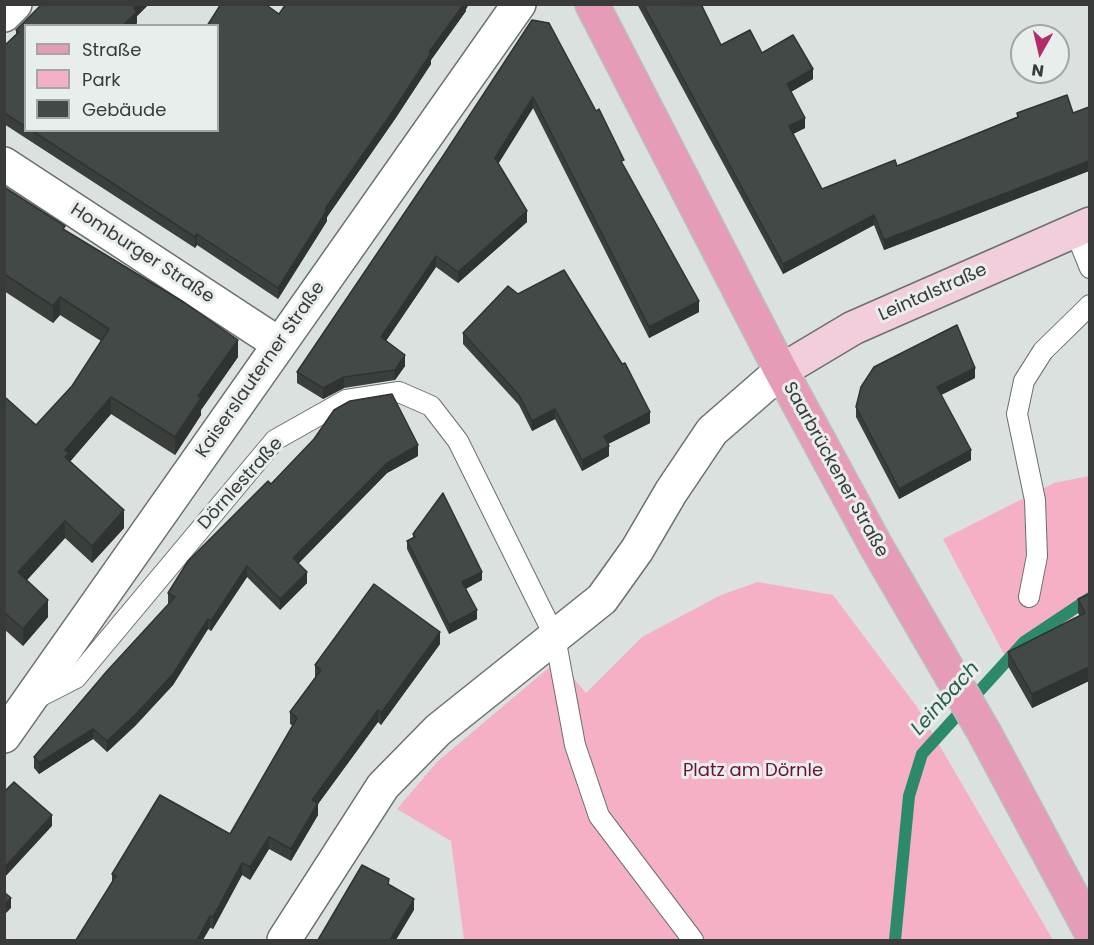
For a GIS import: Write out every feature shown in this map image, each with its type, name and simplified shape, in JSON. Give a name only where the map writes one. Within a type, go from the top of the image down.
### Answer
[{"type":"main road","name":"Saarbrückener Straße","points":[[592,4],[781,371],[942,663],[984,732],[1089,930]]},
{"type":"main road","name":"Leintalstraße","points":[[781,371],[853,328],[1082,228]]},
{"type":"street","points":[[4,15],[15,4]]},
{"type":"street","name":"Kaiserslauterner Straße","points":[[4,736],[519,4]]},
{"type":"street","name":"Homburger Straße","points":[[4,164],[279,344]]},
{"type":"street","points":[[284,940],[383,786],[438,730],[602,599],[637,550],[671,492],[712,431],[781,371]]},
{"type":"lane","points":[[1082,228],[1089,268]]},
{"type":"lane","points":[[1029,597],[1037,556],[1035,500],[1017,414],[1024,381],[1043,351],[1089,305]]},
{"type":"lane","name":"Dörnlestraße","points":[[30,702],[76,678],[275,440],[346,400],[399,392],[430,406],[458,441],[555,637],[575,745],[598,816],[693,940]]},
{"type":"green space","points":[[1089,476],[1089,596],[1080,602],[1071,625],[1005,656],[943,539],[1054,483]]},
{"type":"green space","name":"Platz am Dörnle","points":[[758,582],[833,595],[917,707],[1053,940],[464,940],[451,841],[397,809],[437,762],[558,660],[586,693],[642,637],[721,595]]},
{"type":"building","points":[[42,4],[138,4],[134,8],[137,12],[124,24],[24,24],[24,126],[4,113],[4,46],[19,32],[16,30]]},
{"type":"building","points":[[221,4],[265,4],[279,14],[286,4],[464,4],[429,52],[431,53],[395,108],[325,209],[327,210],[278,288],[197,234],[195,237],[34,132],[219,132],[219,24],[208,24]]},
{"type":"building","points":[[643,4],[687,4],[688,6],[701,4],[721,45],[750,30],[762,53],[793,35],[813,69],[787,84],[805,118],[789,126],[822,189],[895,160],[897,166],[1018,117],[1017,113],[1067,95],[1073,113],[1089,107],[1089,161],[884,240],[874,215],[783,264]]},
{"type":"building","points":[[532,20],[549,23],[596,111],[599,109],[624,160],[621,161],[699,301],[649,327],[533,97],[495,158],[527,211],[458,272],[436,256],[381,337],[405,355],[395,370],[344,377],[323,388],[297,372],[443,156]]},
{"type":"building","points":[[4,187],[65,226],[63,229],[185,303],[238,340],[198,396],[201,398],[175,437],[111,397],[65,450],[69,453],[65,457],[124,510],[92,546],[65,521],[18,572],[48,600],[23,629],[4,612],[4,400],[6,398],[36,425],[72,386],[109,329],[60,297],[53,306],[4,274]]},
{"type":"building","points":[[564,270],[622,364],[625,363],[650,412],[604,436],[609,446],[582,460],[555,409],[532,421],[519,395],[463,333],[508,286],[518,294]]},
{"type":"building","points":[[957,325],[975,368],[937,387],[971,450],[899,489],[856,407],[861,387],[874,367]]},
{"type":"building","points":[[392,394],[418,445],[387,463],[293,558],[307,572],[280,599],[247,566],[211,621],[208,619],[173,674],[135,715],[107,741],[93,729],[39,763],[34,757],[107,671],[175,597],[168,593],[188,561],[268,481],[271,484],[314,439],[334,410],[350,401]]},
{"type":"building","points":[[443,493],[482,572],[462,582],[477,610],[449,625],[407,541],[415,537],[413,534]]},
{"type":"building","points":[[374,584],[440,632],[381,713],[378,710],[312,800],[318,803],[291,849],[269,837],[250,867],[242,863],[213,917],[210,916],[197,940],[76,940],[116,876],[112,874],[160,795],[230,834],[297,718],[290,712],[321,670],[315,665]]},
{"type":"building","points":[[1089,594],[1089,667],[1032,694],[1008,652],[1085,613],[1078,599]]},
{"type":"building","points":[[14,782],[52,815],[4,868],[4,792]]},
{"type":"building","points":[[362,865],[389,879],[388,884],[414,899],[390,940],[318,940]]},
{"type":"building","points":[[4,892],[11,898],[4,905]]},
{"type":"waterway","name":"Leinbach","points":[[895,940],[909,796],[922,754],[1024,642],[1090,598]]}]
